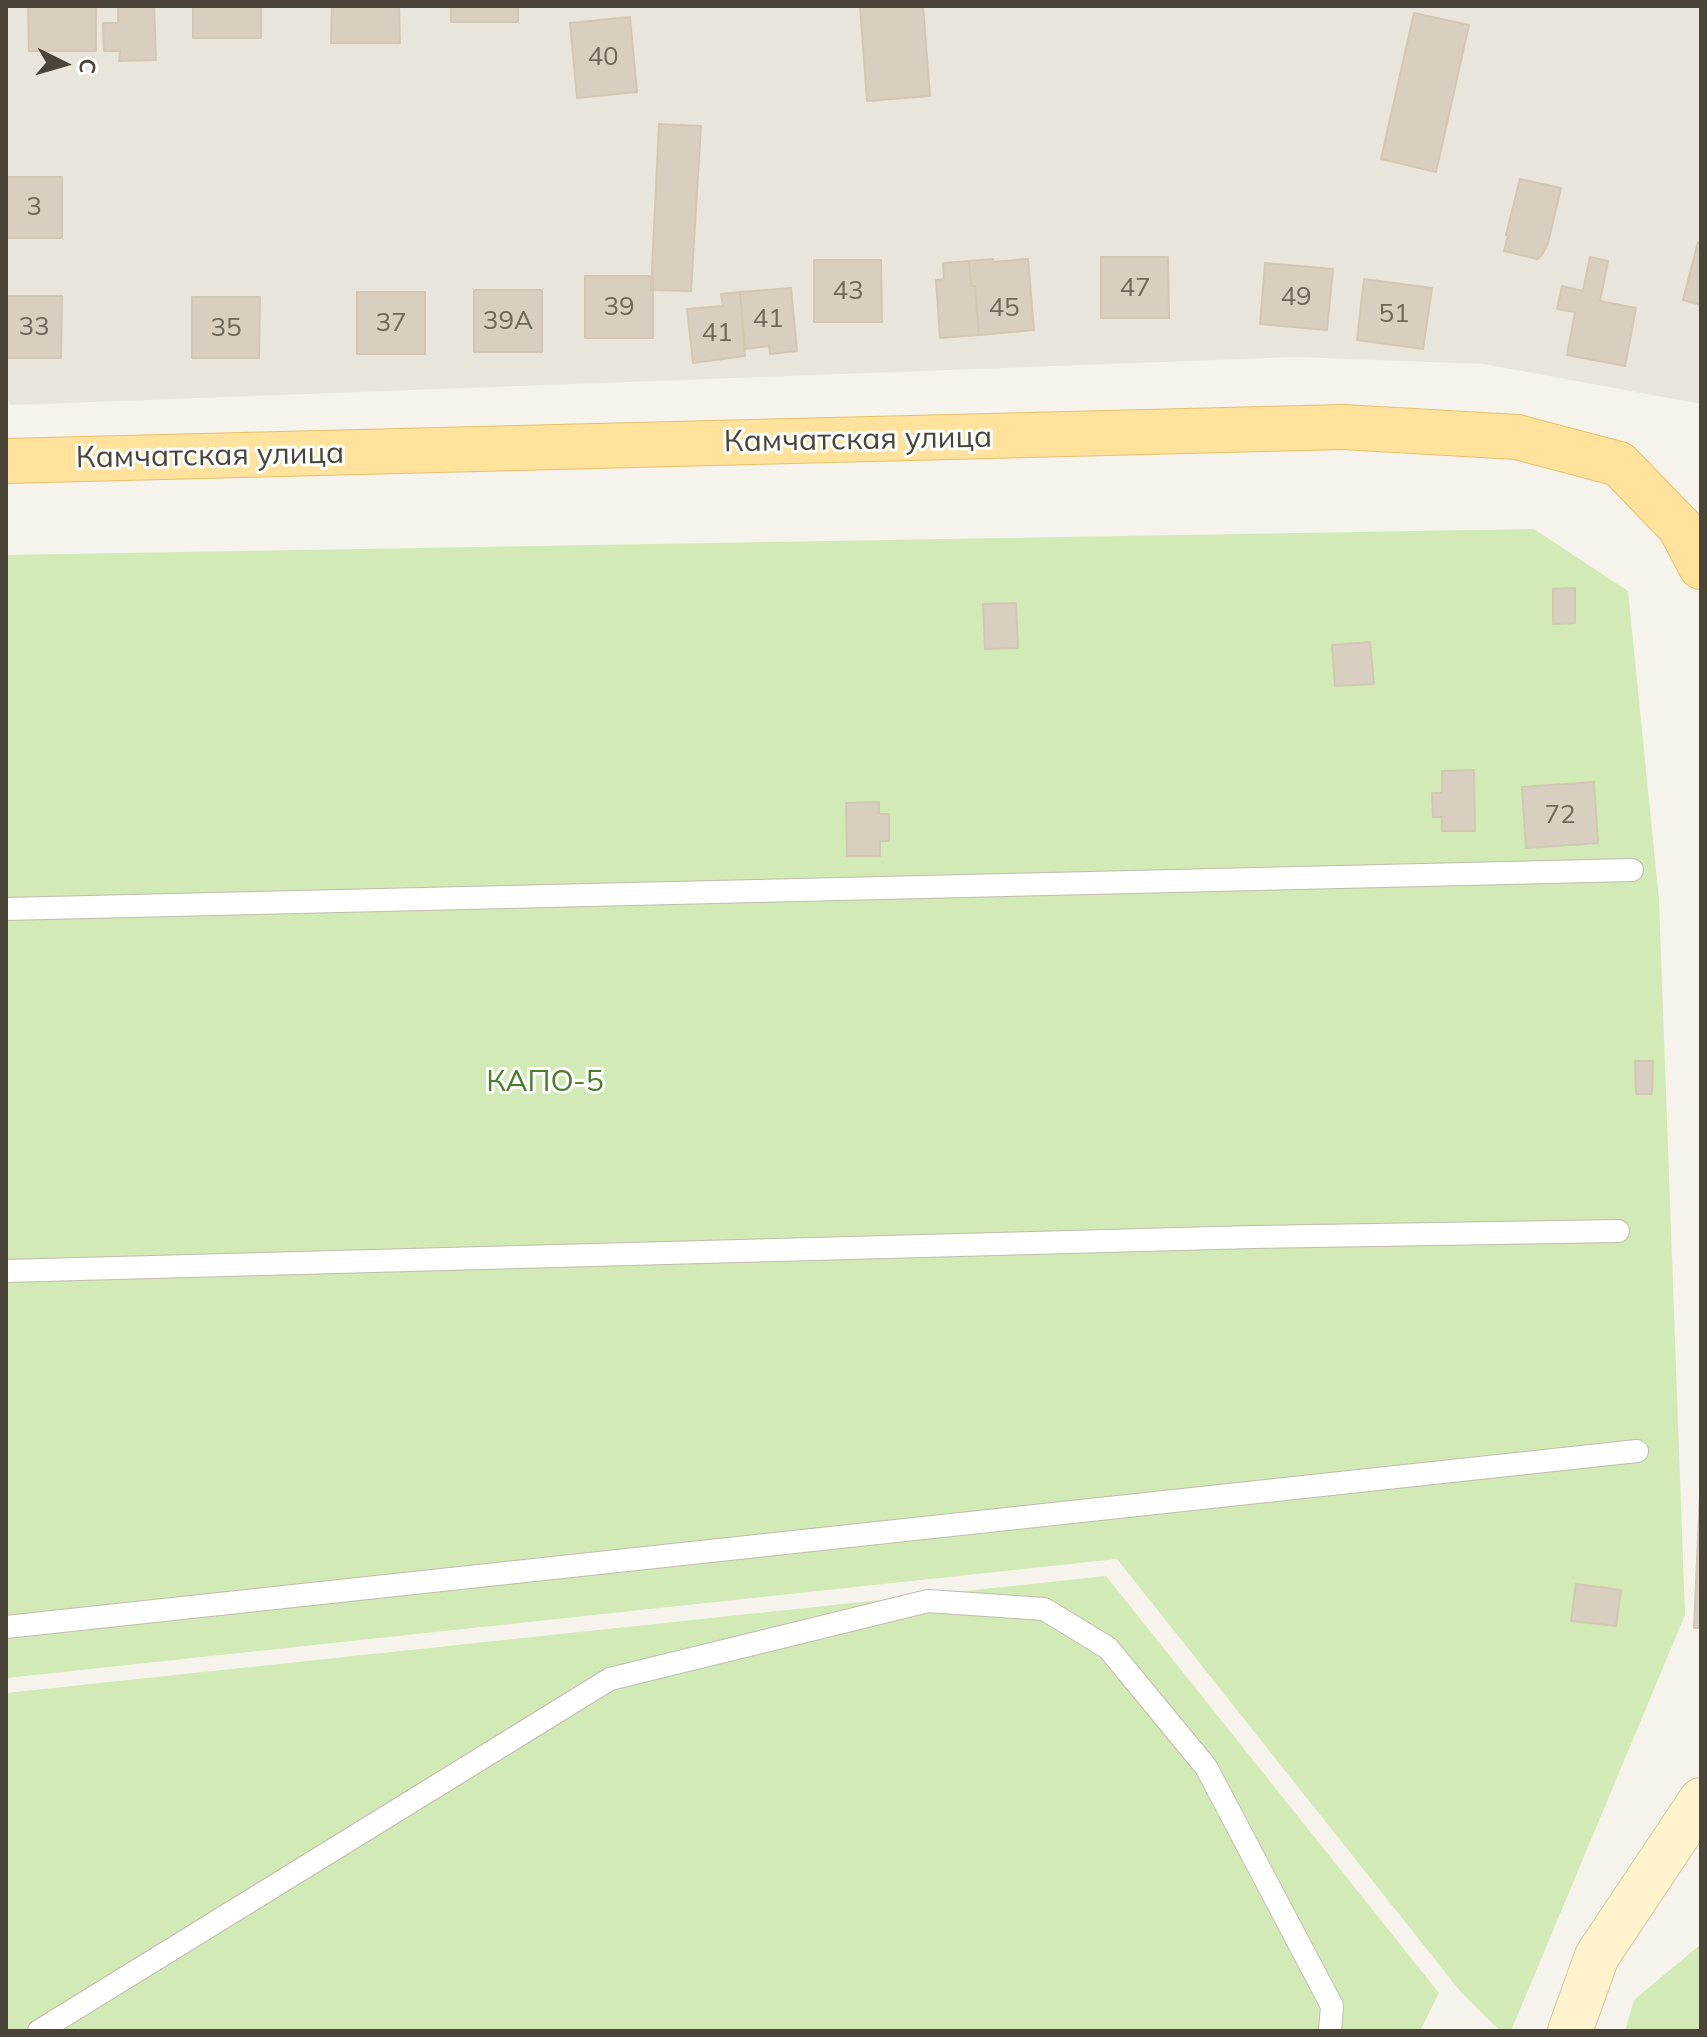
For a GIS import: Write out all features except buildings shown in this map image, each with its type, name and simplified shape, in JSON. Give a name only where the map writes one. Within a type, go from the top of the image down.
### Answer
[{"type":"main road","name":"Камчатская улица","points":[[6,461],[1343,427],[1517,437],[1619,464],[1680,527],[1701,567]]},
{"type":"street","points":[[1570,2031],[1597,1956],[1701,1800]]},
{"type":"lane","points":[[6,909],[1632,870]]},
{"type":"lane","points":[[6,1271],[1253,1237],[1618,1231]]},
{"type":"lane","points":[[6,1627],[1637,1451]]},
{"type":"lane","points":[[39,2031],[610,1679],[928,1601],[1044,1609],[1108,1648],[1206,1767],[1332,2006],[1330,2031]]},
{"type":"shaded area","points":[[6,6],[1701,6],[1701,404],[1484,364],[1296,357],[12,405],[6,399]]},
{"type":"green space","name":"КАПО-5","points":[[1534,529],[1628,591],[1659,900],[1685,1615],[1511,2031],[1500,2031],[1460,1991],[1117,1559],[6,1678],[6,555]]},
{"type":"green space","points":[[1106,1576],[1439,1993],[1420,2031],[6,2031],[6,1693]]},
{"type":"green space","points":[[1701,1944],[1701,2031],[1625,2031],[1634,2000]]}]
